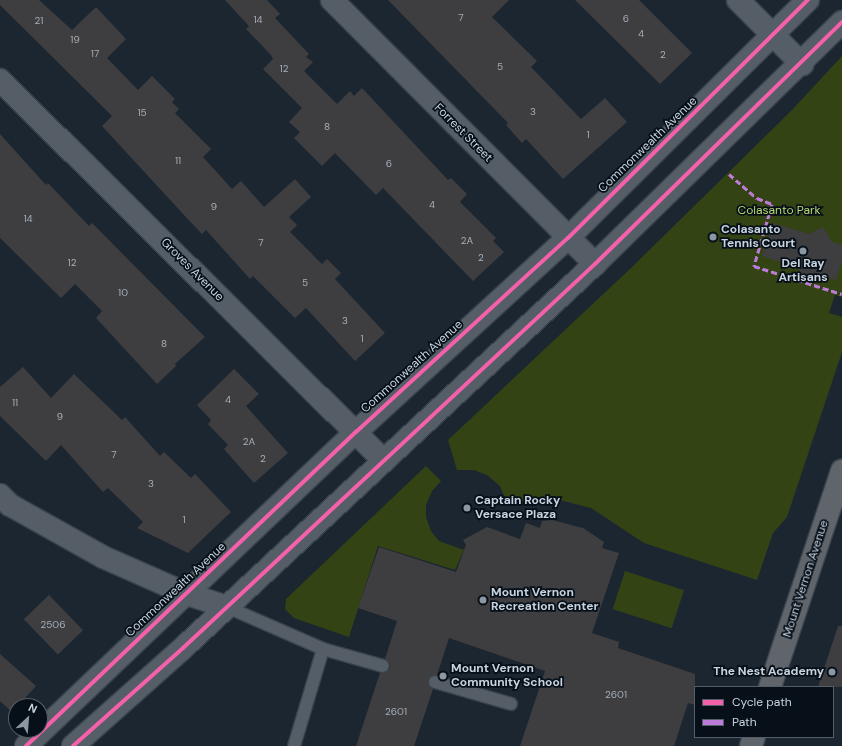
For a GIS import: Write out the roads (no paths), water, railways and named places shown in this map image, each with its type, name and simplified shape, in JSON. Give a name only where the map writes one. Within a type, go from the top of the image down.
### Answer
[{"type":"main road","name":"Mount Vernon Avenue","points":[[770,686],[842,470]]},
{"type":"street","name":"Forrest Street","points":[[332,0],[595,264]]},
{"type":"street","points":[[738,0],[802,64]]},
{"type":"street","name":"Commonwealth Avenue","points":[[26,746],[356,432],[568,238],[808,0]]},
{"type":"street","points":[[73,746],[227,607],[595,264],[802,64],[842,22]]},
{"type":"street","name":"Groves Avenue","points":[[0,80],[384,461]]},
{"type":"street","points":[[0,495],[10,505],[64,538],[187,594],[227,607]]},
{"type":"lane","points":[[227,607],[323,648],[383,666]]},
{"type":"lane","points":[[294,746],[323,648]]},
{"type":"lane","points":[[435,682],[511,704]]},
{"type":"place","name":"Colasanto Tennis Court","points":[[713,237]]},
{"type":"place","name":"Del Ray Artisans","points":[[803,251]]},
{"type":"place","name":"Captain Rocky Versace Plaza","points":[[467,508]]},
{"type":"place","name":"Mount Vernon Recreation Center","points":[[483,600]]},
{"type":"place","name":"The Nest Academy","points":[[832,672]]},
{"type":"place","name":"Mount Vernon Community School","points":[[443,676]]},
{"type":"park label","name":"Colasanto Park","points":[[779,211]]}]
